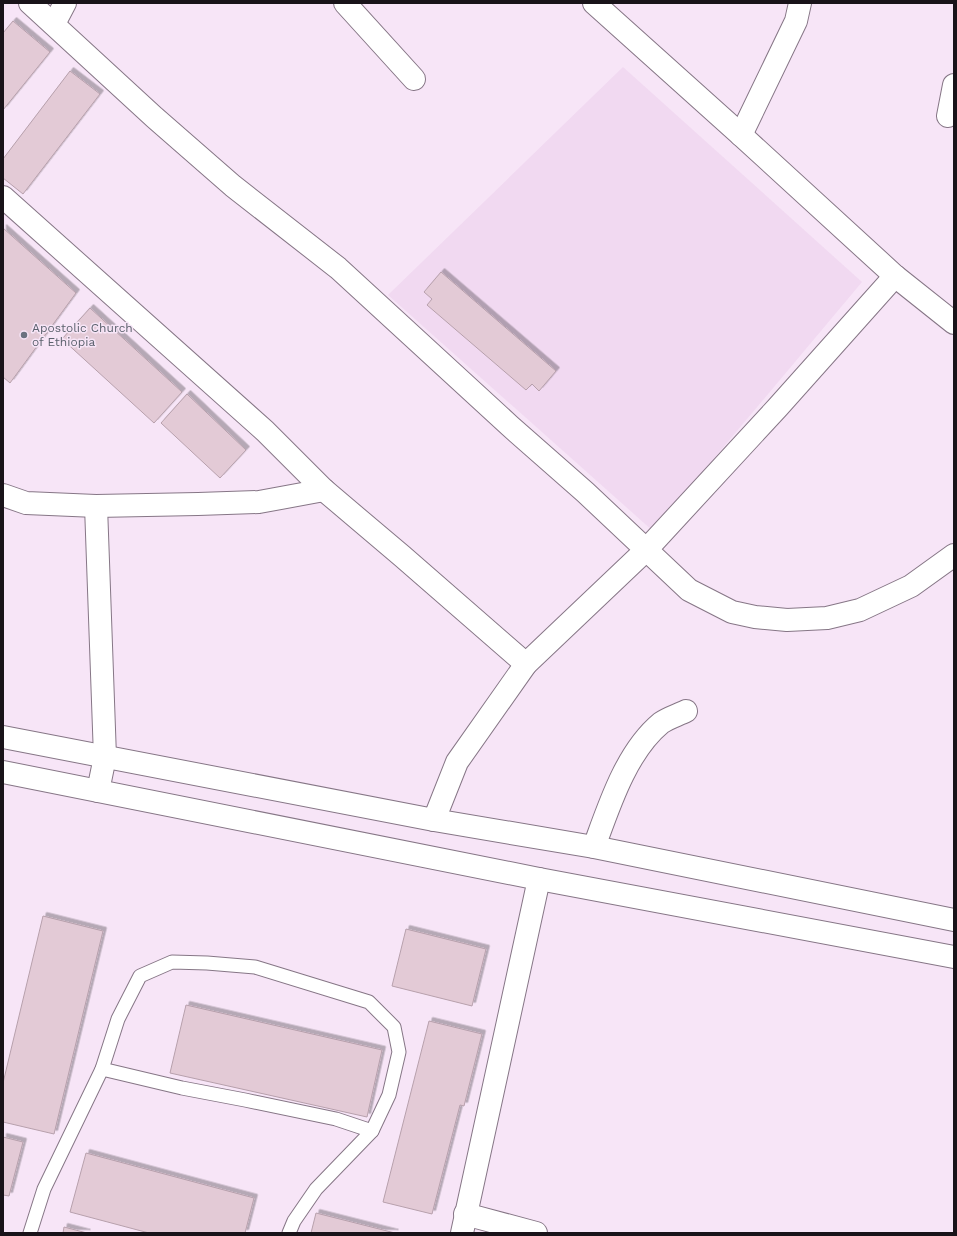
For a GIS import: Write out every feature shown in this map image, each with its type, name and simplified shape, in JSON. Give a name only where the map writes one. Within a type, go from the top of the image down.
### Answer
[{"type":"street","points":[[30,3],[233,186],[338,268],[510,426],[585,492],[689,590],[732,612],[755,618],[787,620],[827,618],[860,610],[911,586],[954,555]]},
{"type":"street","points":[[54,24],[65,3]]},
{"type":"street","points":[[345,3],[414,79]]},
{"type":"street","points":[[594,3],[895,276],[954,323]]},
{"type":"street","points":[[741,135],[796,21],[800,3]]},
{"type":"street","points":[[948,116],[954,85]]},
{"type":"street","points":[[3,197],[265,431],[324,490],[526,664]]},
{"type":"street","points":[[434,820],[457,762],[526,664],[646,550],[778,407],[895,276]]},
{"type":"street","points":[[3,495],[26,503],[96,506],[259,502],[324,490]]},
{"type":"street","points":[[96,506],[105,757],[98,791]]},
{"type":"street","points":[[594,847],[611,800],[635,753],[647,736],[662,722],[686,711]]},
{"type":"street","points":[[3,737],[434,820],[594,847],[953,918]]},
{"type":"street","points":[[3,772],[539,879],[954,957]]},
{"type":"street","points":[[536,1233],[463,1224],[539,879]]},
{"type":"lane","points":[[30,1233],[44,1189],[102,1069],[118,1019],[140,976],[172,962],[254,967],[369,1002],[394,1027],[398,1052],[389,1095],[372,1131],[316,1189],[294,1221],[289,1233]]},
{"type":"lane","points":[[102,1069],[182,1088],[336,1119],[372,1131]]},
{"type":"shaded area","points":[[623,67],[862,282],[653,531],[388,295]]},
{"type":"building","points":[[13,21],[50,52],[3,110],[3,33]]},
{"type":"building","points":[[70,71],[100,94],[23,194],[3,178],[3,159]]},
{"type":"building","name":"Apostolic Church of Ethiopia","points":[[3,228],[76,293],[10,383],[3,377]]},
{"type":"building","points":[[441,272],[556,371],[539,391],[532,384],[526,390],[427,305],[432,299],[424,292]]},
{"type":"building","points":[[90,308],[182,392],[154,423],[62,339]]},
{"type":"building","points":[[187,394],[246,450],[220,478],[161,423]]},
{"type":"building","points":[[43,916],[103,931],[54,1134],[3,1122],[3,1083]]},
{"type":"building","points":[[406,929],[486,949],[472,1006],[392,986]]},
{"type":"building","points":[[186,1005],[382,1050],[367,1117],[170,1073]]},
{"type":"building","points":[[429,1021],[482,1034],[464,1106],[460,1105],[432,1214],[383,1202]]},
{"type":"building","points":[[3,1137],[23,1142],[9,1196],[3,1195]]},
{"type":"building","points":[[86,1153],[254,1198],[245,1233],[149,1233],[70,1212]]},
{"type":"building","points":[[316,1213],[395,1233],[311,1233]]},
{"type":"building","points":[[64,1227],[87,1233],[63,1233]]},
{"type":"place","name":"Apostolic Church of Ethiopia","points":[[24,335]]}]
